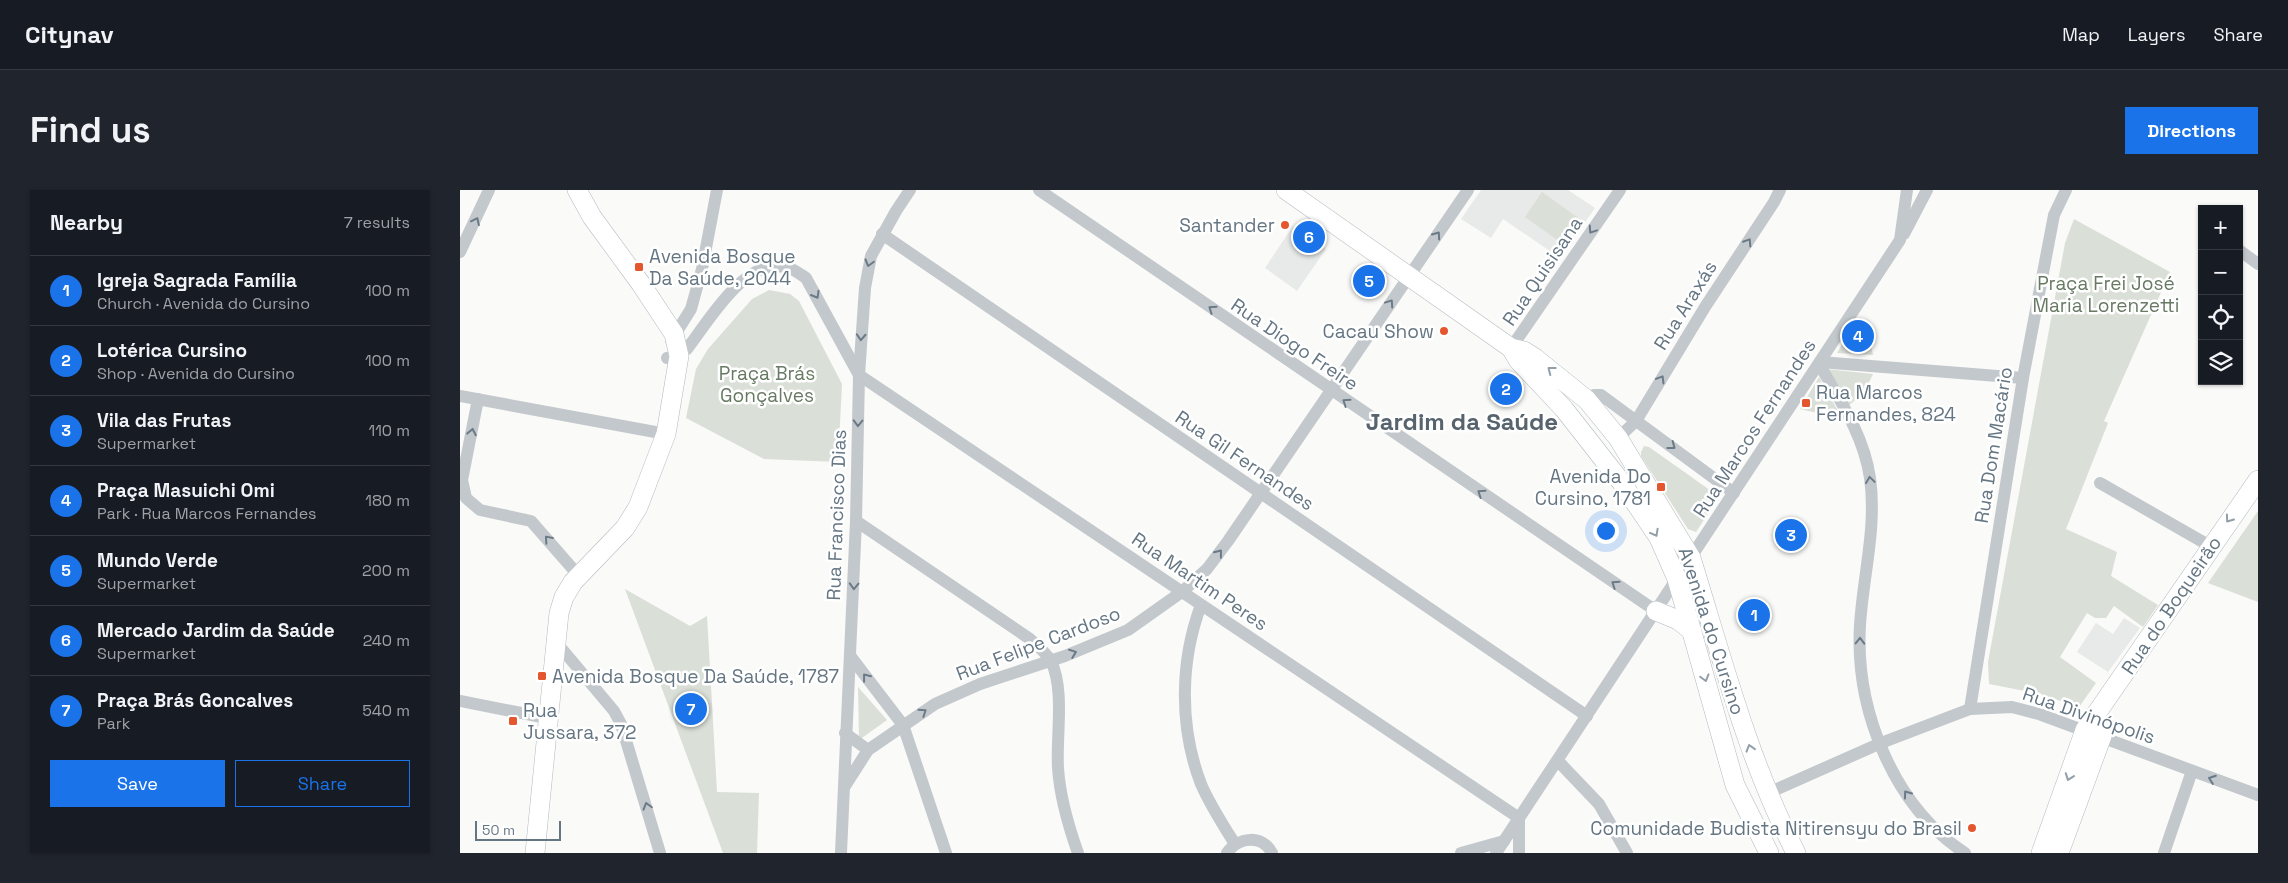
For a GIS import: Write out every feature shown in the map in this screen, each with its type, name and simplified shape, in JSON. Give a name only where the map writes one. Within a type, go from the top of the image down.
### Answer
[{"type":"main road","points":[[535,852],[559,613],[564,597],[579,576],[625,528],[638,507],[662,437],[674,334],[651,302],[641,284],[592,217],[577,190]]},
{"type":"main road","name":"Avenida do Cursino","points":[[1286,190],[1511,348],[1518,360],[1564,409],[1622,483],[1648,519],[1677,579],[1735,785],[1770,853]]},
{"type":"main road","points":[[651,302],[671,355]]},
{"type":"main road","name":"Avenida do Cursino","points":[[1511,348],[1524,350],[1587,400],[1618,438],[1691,558],[1754,761],[1796,853]]},
{"type":"main road","points":[[1564,409],[1586,420],[1606,440],[1612,441],[1618,438]]},
{"type":"main road","name":"Rua do Boqueirão","points":[[2093,733],[2210,546],[2258,480]]},
{"type":"main road","points":[[1656,611],[1678,620],[1692,632]]},
{"type":"main road","points":[[2041,853],[2093,733]]},
{"type":"main road","points":[[2059,853],[2093,733]]},
{"type":"street","points":[[460,252],[489,190]]},
{"type":"street","points":[[674,334],[688,316],[694,299],[717,190]]},
{"type":"street","name":"Rua Francisco Dias","points":[[841,853],[856,521],[859,375],[867,272],[871,256],[882,234],[910,190]]},
{"type":"street","name":"Rua Diogo Freire","points":[[1039,190],[1330,391],[1656,611]]},
{"type":"street","name":"Rua Felipe Cardoso","points":[[845,786],[868,750],[935,704],[980,684],[1050,661],[1128,630],[1183,591],[1207,569],[1468,190]]},
{"type":"street","name":"Rua Quisisana","points":[[1511,348],[1620,190]]},
{"type":"street","name":"Rua Araxás","points":[[1618,438],[1636,421],[1705,307],[1780,190]]},
{"type":"street","name":"Rua Marcos Fernandes","points":[[1496,853],[1900,240],[1907,190]]},
{"type":"street","points":[[1900,240],[1927,190]]},
{"type":"street","name":"Rua Dom Macário","points":[[1970,709],[2023,378],[2054,215],[2066,190]]},
{"type":"street","name":"Rua Gil Fernandes","points":[[882,234],[1587,716]]},
{"type":"street","points":[[2243,253],[2258,264]]},
{"type":"street","points":[[671,355],[687,349],[733,289],[748,276],[767,268],[780,266],[791,268],[806,278],[859,375]]},
{"type":"street","points":[[694,299],[701,314],[711,317]]},
{"type":"street","points":[[1820,363],[2023,378]]},
{"type":"street","points":[[1820,363],[1861,441],[1870,476],[1873,509],[1861,617],[1859,664],[1866,699],[1881,743],[1899,783],[1925,818],[1951,844],[1965,853]]},
{"type":"street","name":"Rua Martim Peres","points":[[859,375],[1519,818]]},
{"type":"street","points":[[1587,400],[1594,395],[1601,395],[1666,441],[1734,493]]},
{"type":"street","points":[[460,396],[662,437]]},
{"type":"street","points":[[478,399],[462,480],[466,498],[480,510],[531,521],[579,576]]},
{"type":"street","points":[[2100,484],[2210,546]]},
{"type":"street","points":[[856,521],[1030,639],[1050,661],[1056,677],[1058,770],[1062,803],[1078,853]]},
{"type":"street","points":[[1201,605],[1189,640],[1186,667],[1187,720],[1192,751],[1201,784],[1231,849],[1242,840],[1257,840],[1264,844],[1272,853]]},
{"type":"street","points":[[556,642],[614,711],[621,724],[660,853]]},
{"type":"street","points":[[850,657],[903,725],[946,853]]},
{"type":"street","points":[[460,701],[547,718]]},
{"type":"street","name":"Rua Divinópolis","points":[[1768,793],[1881,743],[1970,709],[1988,707],[2020,708],[2093,733],[2258,795]]},
{"type":"street","points":[[845,733],[868,750]]},
{"type":"street","points":[[1558,761],[1599,804],[1627,853]]},
{"type":"street","points":[[2164,853],[2192,771]]},
{"type":"street","points":[[1519,818],[1519,853]]},
{"type":"street","points":[[1462,853],[1504,842]]},
{"type":"shaded area","points":[[1481,190],[1568,190],[1595,208],[1560,258],[1503,219],[1491,238],[1461,219]]},
{"type":"shaded area","points":[[1293,226],[1326,249],[1297,291],[1265,268]]},
{"type":"shaded area","points":[[2124,618],[2140,628],[2108,672],[2077,652],[2096,623],[2113,634]]},
{"type":"green space","points":[[1542,192],[1581,220],[1563,244],[1525,217]]},
{"type":"green space","name":"Praça Frei José Maria Lorenzetti","points":[[2074,219],[2170,272],[2104,421],[2108,423],[2066,529],[2117,552],[2111,576],[2158,605],[2143,627],[2114,606],[2106,618],[2095,618],[2087,613],[2060,657],[2096,683],[2079,707],[2040,694],[1989,684],[1988,662],[2065,243]]},
{"type":"green space","name":"Praça Brás Gonçalves","points":[[769,290],[790,294],[799,301],[842,384],[838,462],[764,459],[686,418],[696,369],[708,349],[752,299]]},
{"type":"green space","points":[[1857,320],[1870,340],[1873,355],[1837,353]]},
{"type":"green space","points":[[1826,369],[1873,374],[1864,393],[1848,406]]},
{"type":"green space","points":[[1819,377],[1838,411],[1822,414],[1800,409]]},
{"type":"green space","points":[[1644,446],[1649,447],[1714,493],[1713,506],[1696,532],[1688,529],[1641,456]]},
{"type":"green space","points":[[2258,511],[2258,602],[2208,583]]},
{"type":"green space","points":[[625,589],[690,626],[707,616],[717,792],[759,793],[757,853],[723,853]]},
{"type":"green space","points":[[858,687],[887,720],[859,740]]},
{"type":"place","name":"Santander","points":[[1285,225]]},
{"type":"place","name":"Mercado Jardim da Saúde","points":[[1309,237]]},
{"type":"place","name":"Avenida Bosque Da Saúde, 2044","points":[[639,267]]},
{"type":"place","name":"Mundo Verde","points":[[1369,281]]},
{"type":"place","name":"Cacau Show","points":[[1444,331]]},
{"type":"place","name":"Praça Masuichi Omi","points":[[1858,336]]},
{"type":"place","name":"Lotérica Cursino","points":[[1506,389]]},
{"type":"place","name":"Rua Marcos Fernandes, 824","points":[[1806,403]]},
{"type":"place","name":"Avenida Do Cursino, 1781","points":[[1661,487]]},
{"type":"place","name":"Vila das Frutas","points":[[1791,535]]},
{"type":"place","name":"Igreja Sagrada Família","points":[[1754,615]]},
{"type":"place","name":"Avenida Bosque Da Saúde, 1787","points":[[542,676]]},
{"type":"place","name":"Praça Brás Goncalves","points":[[691,709]]},
{"type":"place","name":"Rua Jussara, 372","points":[[513,721]]},
{"type":"place","name":"Comunidade Budista Nitirensyu do Brasil","points":[[1972,828]]},
{"type":"district","name":"Jardim da Saúde","points":[[1462,422]]}]
